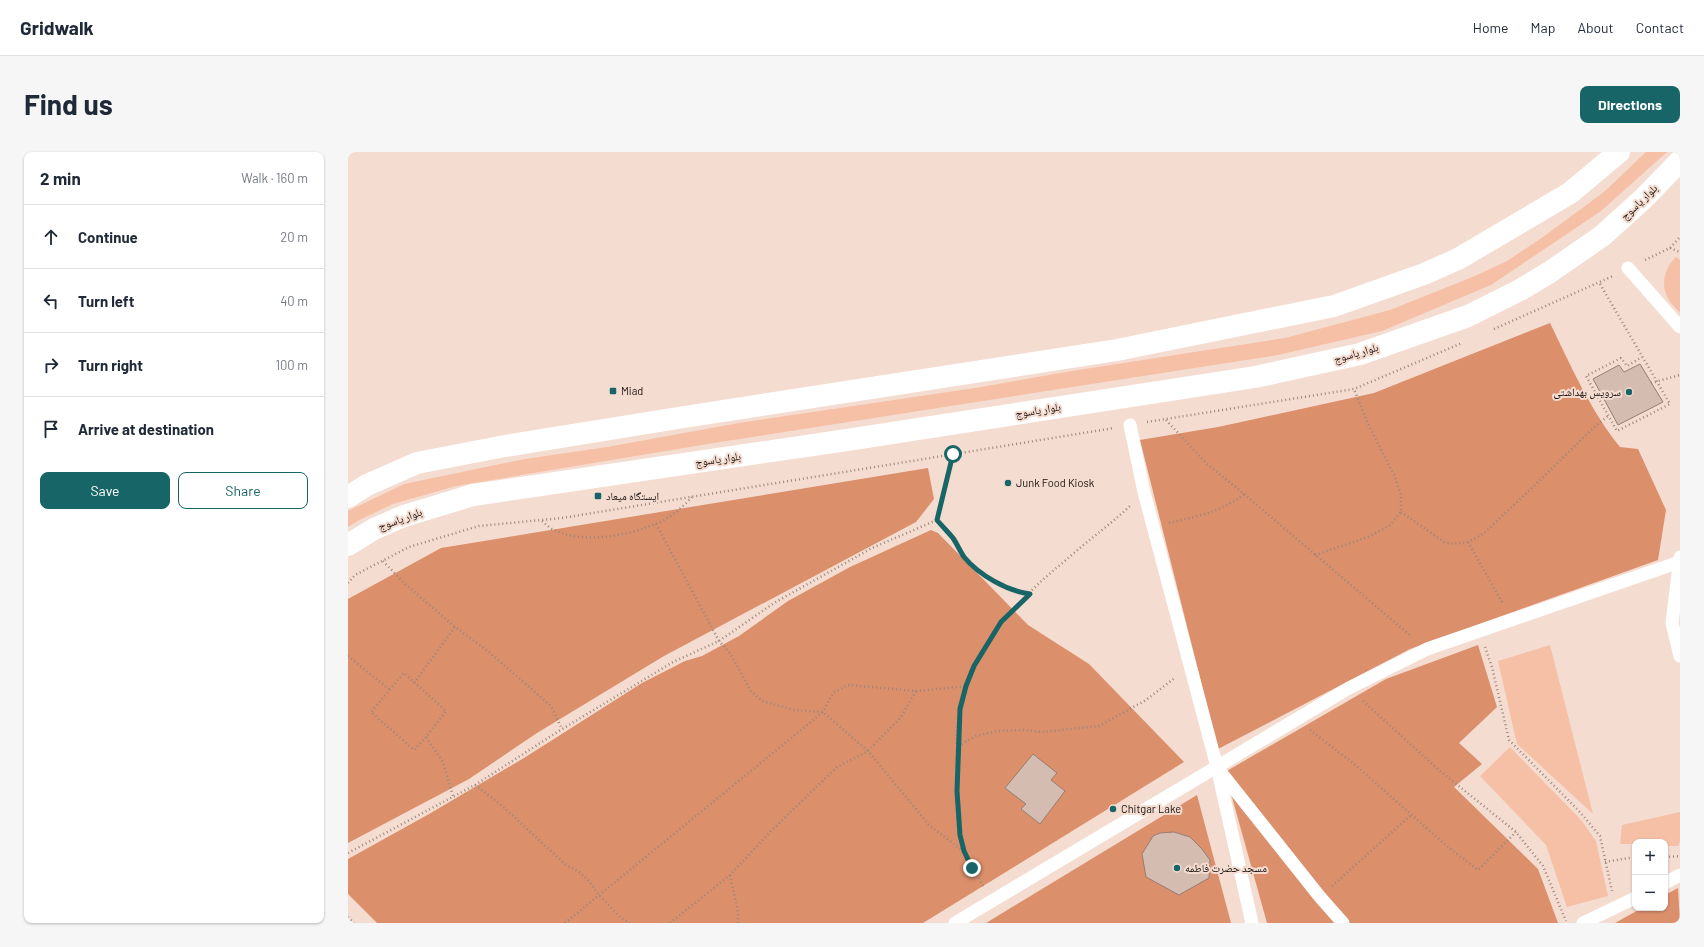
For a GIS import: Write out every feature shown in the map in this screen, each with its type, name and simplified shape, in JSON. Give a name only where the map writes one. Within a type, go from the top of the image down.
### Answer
[{"type":"main road","points":[[348,497],[367,485],[417,463],[505,446],[1116,350],[1334,306],[1424,274],[1458,259],[1570,194],[1619,152]]},
{"type":"main road","name":"بلوار یاسوج","points":[[348,545],[374,529],[404,516],[473,495],[847,440],[1255,377],[1360,354],[1468,316],[1520,290],[1550,272],[1602,236],[1643,199],[1680,161]]},
{"type":"street","points":[[1628,268],[1680,327]]},
{"type":"street","points":[[1130,425],[1144,492],[1217,767],[1252,923]]},
{"type":"street","points":[[1680,557],[1672,623],[1680,656]]},
{"type":"street","points":[[955,923],[1349,688],[1427,650],[1680,562]]},
{"type":"street","points":[[1217,767],[1320,897],[1343,923]]},
{"type":"street","points":[[1668,881],[1680,875]]},
{"type":"street","points":[[1583,923],[1632,899]]},
{"type":"path","points":[[1670,248],[1680,252]]},
{"type":"path","points":[[1600,284],[1670,404],[1616,431],[1609,415],[1586,376],[1621,358],[1627,366],[1642,358]]},
{"type":"path","points":[[1651,383],[1655,380],[1680,375]]},
{"type":"path","points":[[1315,555],[1368,537],[1389,526],[1401,512],[1401,495],[1394,475],[1369,426],[1354,389]]},
{"type":"path","points":[[1401,512],[1444,542],[1453,544],[1468,542],[1483,534],[1591,430],[1609,415]]},
{"type":"path","points":[[1166,419],[1207,464],[1427,650]]},
{"type":"path","points":[[937,520],[953,454]]},
{"type":"path","points":[[992,901],[964,851],[960,835],[957,791],[957,746],[960,709],[966,686],[974,666],[1001,622],[1065,560],[1114,522],[1144,492]]},
{"type":"path","points":[[1153,526],[1188,519],[1211,512],[1234,502],[1244,494]]},
{"type":"path","points":[[541,520],[553,530],[563,533],[596,537],[619,535],[656,524],[682,507],[692,497]]},
{"type":"path","points":[[937,520],[953,539],[965,557],[982,572],[1002,587],[1016,592],[1030,594]]},
{"type":"path","points":[[348,853],[475,785],[562,729],[673,662],[719,641],[774,603],[824,574],[872,548],[937,520]]},
{"type":"path","points":[[656,524],[719,641],[730,653],[751,692],[762,701],[794,710],[823,712],[868,752],[929,825],[964,851]]},
{"type":"path","points":[[1468,542],[1512,620]]},
{"type":"path","points":[[383,561],[404,583],[456,627],[489,652],[551,706],[562,729]]},
{"type":"path","points":[[414,683],[456,627]]},
{"type":"path","points":[[1480,631],[1492,667],[1509,740],[1579,811],[1600,836],[1616,907]]},
{"type":"path","points":[[348,656],[390,690]]},
{"type":"path","points":[[957,746],[976,736],[998,731],[1023,730],[1042,732],[1099,726],[1146,700],[1190,666]]},
{"type":"path","points":[[404,673],[414,683],[446,711],[414,750],[371,712],[404,673]]},
{"type":"path","points":[[565,923],[598,894],[823,712],[833,693],[848,685],[917,691],[966,686]]},
{"type":"path","points":[[1349,688],[1440,771],[1516,832],[1544,866],[1566,923]]},
{"type":"path","points":[[670,923],[730,875],[771,831],[837,767],[868,752],[901,717],[917,691]]},
{"type":"path","points":[[1297,720],[1353,763],[1448,847],[1478,870],[1516,832]]},
{"type":"path","points":[[426,737],[443,762],[453,796]]},
{"type":"path","points":[[475,785],[500,804],[565,864],[588,880],[598,894],[621,918],[630,923]]},
{"type":"path","points":[[1320,897],[1411,815]]},
{"type":"path","points":[[1668,857],[1680,856]]},
{"type":"path","points":[[1605,862],[1632,858]]},
{"type":"path","points":[[730,875],[738,912],[738,923]]},
{"type":"path","points":[[348,917],[354,923]]},
{"type":"shaded area","points":[[1646,152],[1667,152],[1601,211],[1491,285],[1382,331],[1278,355],[720,442],[456,486],[393,504],[359,520],[348,527],[348,511],[404,484],[525,459],[607,447],[739,423],[975,388],[1072,371],[1285,338],[1390,310],[1475,276],[1507,261],[1543,237],[1604,192]]},
{"type":"shaded area","points":[[1676,257],[1680,260],[1680,313],[1669,300],[1664,287],[1665,276],[1669,266]]},
{"type":"shaded area","points":[[1550,323],[1573,371],[1599,418],[1620,447],[1638,449],[1666,510],[1658,560],[1410,649],[1218,749],[1140,440],[1218,427],[1374,393]]},
{"type":"shaded area","points":[[928,468],[934,499],[916,522],[664,656],[537,733],[469,779],[348,843],[348,599],[441,548]]},
{"type":"shaded area","points":[[931,530],[938,533],[1028,625],[1089,664],[1184,762],[923,923],[377,923],[348,894],[348,859],[429,814],[524,758],[642,683],[685,661],[702,656],[739,636],[788,601],[850,567]]},
{"type":"shaded area","points":[[1478,645],[1497,707],[1459,743],[1482,764],[1454,787],[1538,869],[1558,923],[1267,923],[1225,772],[1386,679]]},
{"type":"shaded area","points":[[1550,645],[1593,814],[1517,744],[1498,661]]},
{"type":"shaded area","points":[[1510,747],[1582,821],[1596,841],[1608,896],[1567,907],[1546,845],[1480,776]]},
{"type":"shaded area","points":[[1197,795],[1231,923],[986,923]]},
{"type":"shaded area","points":[[1680,812],[1680,841],[1678,846],[1668,846],[1668,839],[1632,839],[1632,844],[1620,844],[1622,825]]},
{"type":"shaded area","points":[[1678,888],[1680,923],[1615,923],[1637,911],[1668,911],[1668,893]]},
{"type":"building","name":"سرویس بهداشتی","points":[[1640,364],[1663,402],[1618,425],[1593,379],[1619,365],[1624,372]]},
{"type":"building","points":[[1033,754],[1057,773],[1051,780],[1065,791],[1040,824],[1021,809],[1026,804],[1005,788]]},
{"type":"building","name":"مسجد حضرت فاطمه","points":[[1174,832],[1190,837],[1210,860],[1209,878],[1179,895],[1146,877],[1142,854],[1153,836],[1160,833]]},
{"type":"place","name":"Miad","points":[[613,391]]},
{"type":"place","name":"سرویس بهداشتی","points":[[1629,392]]},
{"type":"place","name":"Junk Food Kiosk","points":[[1008,483]]},
{"type":"place","name":"ایستگاه میعاد","points":[[598,496]]},
{"type":"place","name":"Chitgar Lake","points":[[1113,809]]},
{"type":"place","name":"مسجد حضرت فاطمه","points":[[1177,868]]},
{"type":"route","points":[[953,454],[937,520],[953,539],[965,557],[982,572],[1002,587],[1016,592],[1030,594],[1001,622],[974,666],[966,686],[960,709],[957,746],[957,791],[960,835],[964,851],[972,868]]}]
